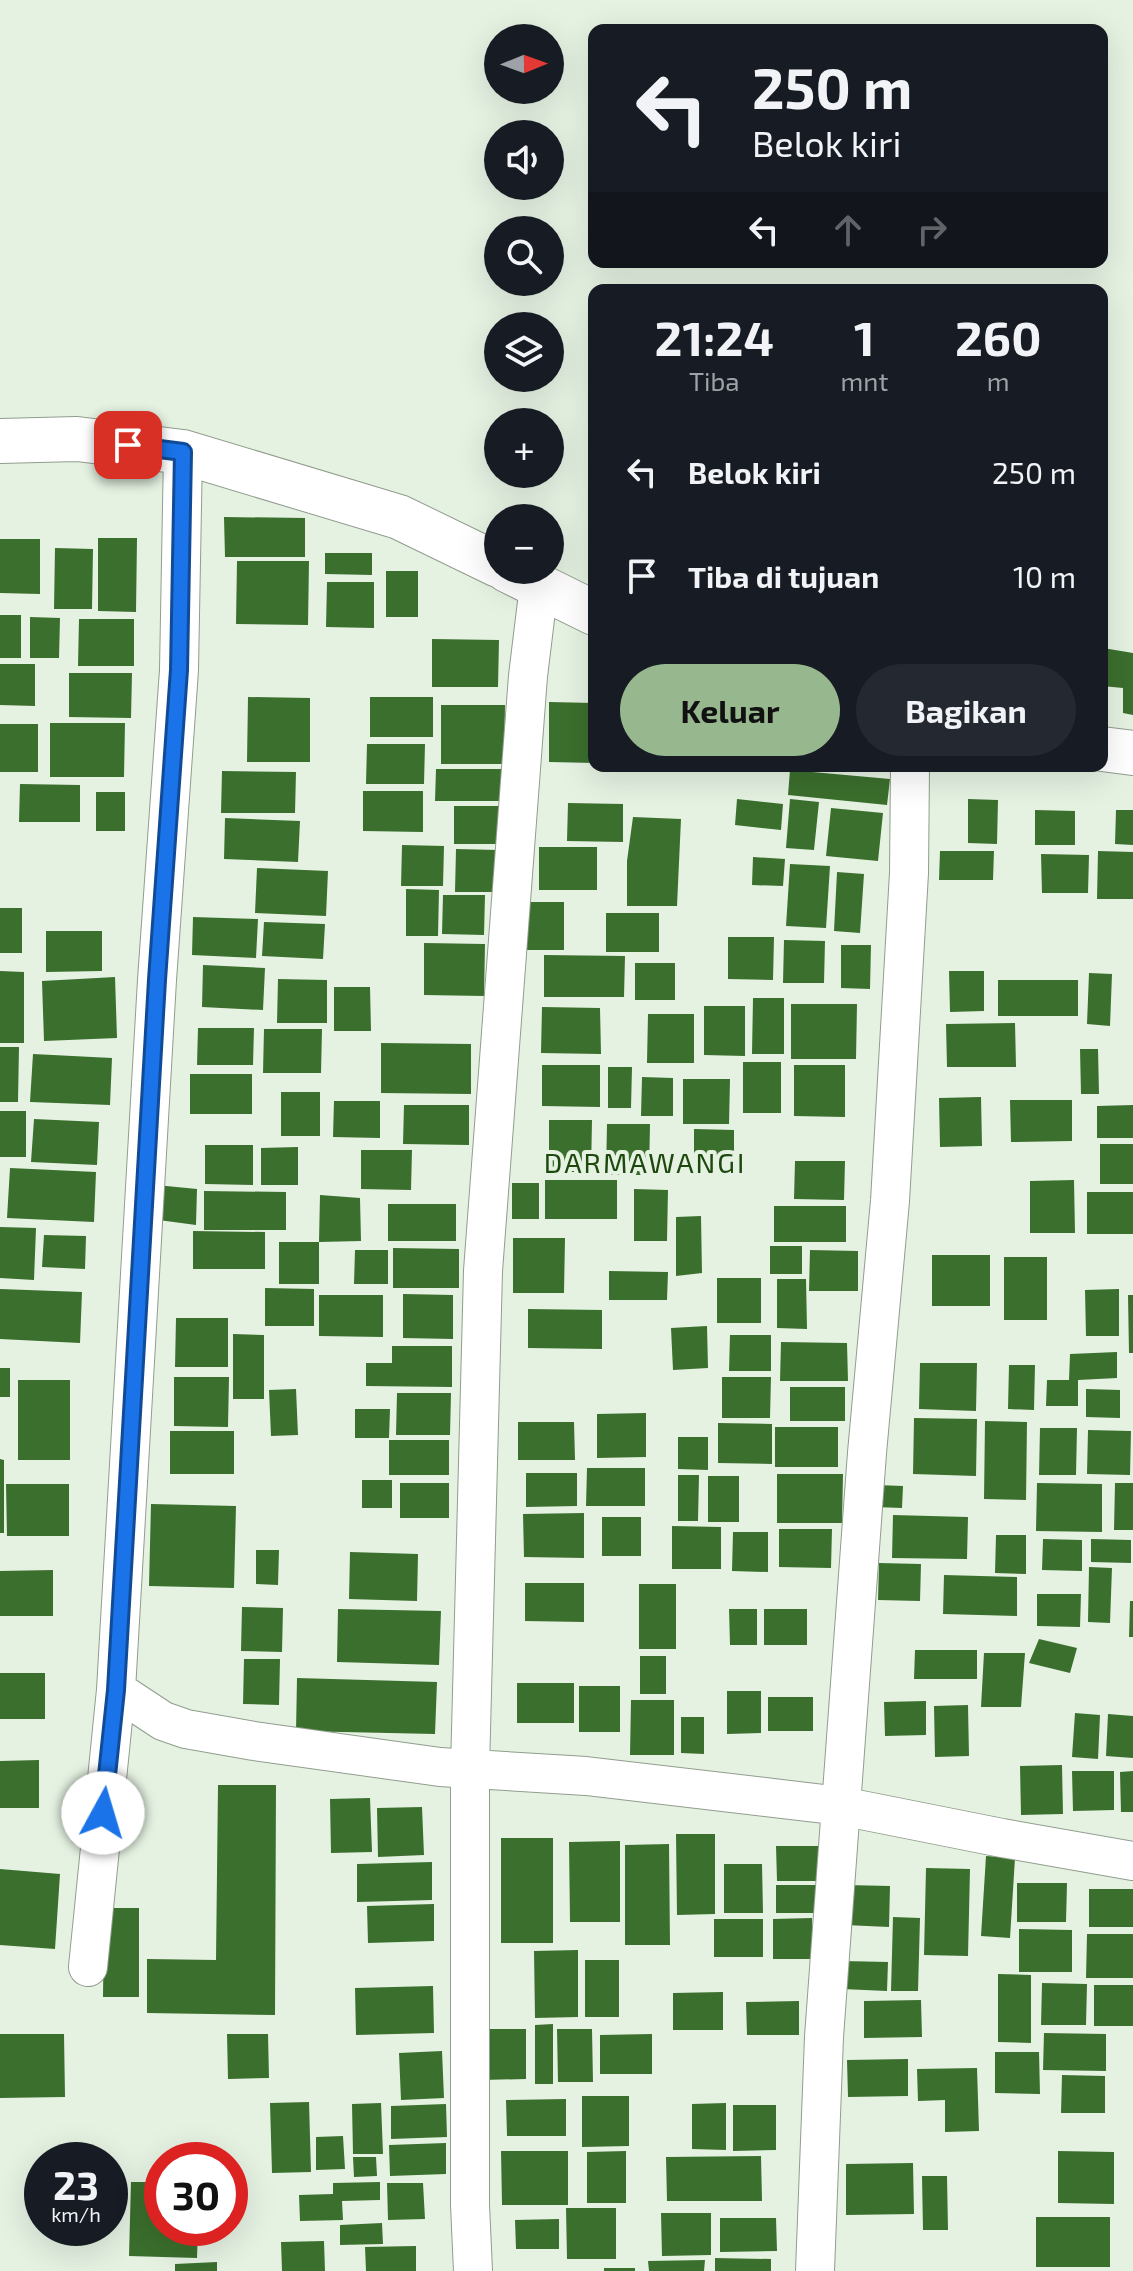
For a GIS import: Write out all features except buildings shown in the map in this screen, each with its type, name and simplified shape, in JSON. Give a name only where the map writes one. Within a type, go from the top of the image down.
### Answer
[{"type":"street","points":[[0,441],[77,439],[183,452],[399,517],[484,558]]},
{"type":"street","points":[[88,1967],[116,1690],[157,980],[179,670],[183,452]]},
{"type":"street","points":[[473,2271],[470,2205],[470,1769],[483,1271],[528,676],[523,584]]},
{"type":"street","points":[[535,584],[588,610]]},
{"type":"street","points":[[1108,750],[1133,753]]},
{"type":"street","points":[[815,2271],[824,2037],[867,1453],[890,1201],[909,873],[910,772]]},
{"type":"street","points":[[116,1690],[144,1711],[186,1729],[254,1741],[470,1769],[586,1776],[841,1806],[1133,1861]]},
{"type":"district","name":"DARMAWANGI","points":[[645,1163]]},
{"type":"route","points":[[103,1813],[116,1690],[157,980],[179,670],[183,452],[128,445]]}]
